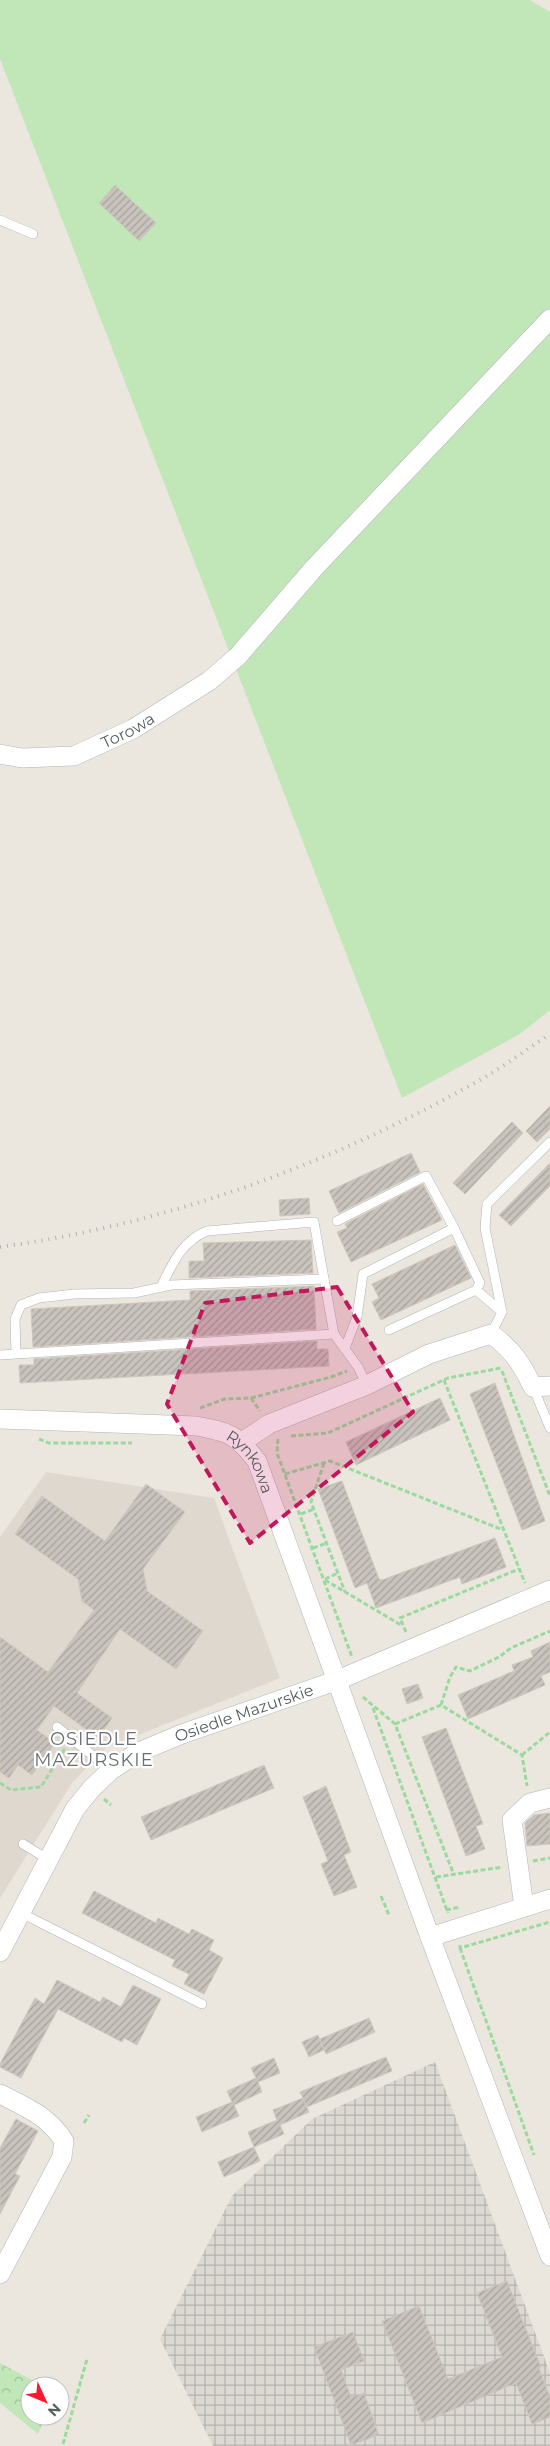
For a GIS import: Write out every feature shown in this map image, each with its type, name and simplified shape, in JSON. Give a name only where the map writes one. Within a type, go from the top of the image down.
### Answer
[{"type":"street","name":"Torowa","points":[[0,754],[22,758],[74,756],[133,729],[209,681],[238,656],[314,568],[550,319]]},
{"type":"street","points":[[242,1442],[269,1424],[367,1384],[429,1354],[492,1334],[510,1348],[521,1364],[542,1387]]},
{"type":"street","name":"Rynkowa","points":[[0,1419],[196,1426],[224,1431],[242,1442],[257,1461],[430,1937],[550,2256]]},
{"type":"street","name":"Osiedle Mazurskie","points":[[0,1952],[75,1809],[92,1788],[111,1770],[139,1752],[182,1734],[338,1680],[550,1590]]},
{"type":"street","points":[[524,1907],[512,1820],[530,1803],[550,1798]]},
{"type":"street","points":[[430,1937],[550,1899]]},
{"type":"street","points":[[0,2094],[40,2114],[55,2127],[64,2141],[62,2156],[0,2274]]},
{"type":"lane","points":[[0,220],[33,234]]},
{"type":"lane","points":[[492,1334],[502,1312],[485,1228],[487,1204],[550,1142]]},
{"type":"lane","points":[[336,1221],[426,1176],[454,1228],[480,1283],[476,1290],[389,1330]]},
{"type":"lane","points":[[161,1287],[175,1258],[193,1236],[207,1232],[314,1222],[334,1334],[358,1366],[367,1384]]},
{"type":"lane","points":[[345,1348],[357,1316],[363,1274],[454,1228]]},
{"type":"lane","points":[[16,1354],[15,1319],[22,1305],[39,1298],[74,1294],[134,1292],[161,1287],[324,1279]]},
{"type":"lane","points":[[476,1290],[502,1312]]},
{"type":"lane","points":[[0,1355],[334,1334]]},
{"type":"lane","points":[[542,1387],[550,1428]]},
{"type":"lane","points":[[57,1727],[111,1770]]},
{"type":"lane","points":[[23,1844],[48,1860]]},
{"type":"lane","points":[[21,1913],[202,2004]]},
{"type":"path","points":[[454,1875],[395,1724],[364,1699],[357,1672],[301,1514],[277,1453],[278,1437],[328,1433],[444,1380],[521,1364]]},
{"type":"path","points":[[200,1408],[225,1399],[251,1398],[331,1377],[358,1366]]},
{"type":"path","points":[[501,1368],[550,1496]]},
{"type":"path","points":[[444,1380],[502,1530],[525,1583]]},
{"type":"path","points":[[285,1474],[330,1461],[502,1530]]},
{"type":"path","points":[[325,1462],[311,1502],[345,1592]]},
{"type":"path","points":[[301,1514],[314,1509]]},
{"type":"path","points":[[313,1548],[327,1543]]},
{"type":"path","points":[[406,1632],[400,1618],[519,1569]]},
{"type":"path","points":[[324,1580],[338,1574]]},
{"type":"path","points":[[324,1580],[403,1626]]},
{"type":"path","points":[[395,1724],[441,1705],[450,1677],[456,1667],[470,1671],[500,1657],[511,1648],[550,1631]]},
{"type":"path","points":[[441,1705],[522,1755],[530,1803]]},
{"type":"path","points":[[372,1706],[436,1877],[550,1858]]},
{"type":"path","points":[[522,1755],[550,1732]]},
{"type":"path","points":[[0,1783],[11,1790],[41,1787],[64,1750],[70,1754]]},
{"type":"path","points":[[382,1896],[389,1915]]},
{"type":"path","points":[[460,1948],[534,2155]]},
{"type":"path","points":[[84,2123],[89,2115]]},
{"type":"path","points":[[63,2444],[87,2359]]},
{"type":"highlighted area","points":[[337,1287],[413,1412],[250,1543],[167,1404],[205,1303]]},
{"type":"shaded area","points":[[46,1472],[214,1498],[280,1678],[106,1748],[72,1783],[0,1898],[0,1537]]},
{"type":"shaded area","points":[[435,2062],[550,2373],[550,2446],[213,2446],[160,2339],[232,2196],[312,2119]]},
{"type":"green space","points":[[0,0],[530,0],[550,12],[550,1010],[520,1034],[402,1098],[0,59]]},
{"type":"green space","points":[[0,2363],[24,2376],[20,2376],[20,2419],[0,2403]]},
{"type":"green space","points":[[28,2426],[42,2426],[38,2434]]},
{"type":"building","points":[[115,185],[156,223],[139,241],[99,203]]},
{"type":"building","points":[[550,1106],[550,1129],[537,1142],[526,1131]]},
{"type":"building","points":[[512,1122],[523,1133],[465,1194],[453,1183]]},
{"type":"building","points":[[411,1153],[420,1172],[339,1213],[329,1191]]},
{"type":"building","points":[[550,1163],[550,1186],[511,1226],[499,1215]]},
{"type":"building","points":[[423,1184],[442,1220],[351,1262],[337,1232],[347,1228],[345,1224]]},
{"type":"building","points":[[309,1198],[310,1214],[280,1216],[279,1200]]},
{"type":"building","points":[[311,1240],[313,1273],[189,1278],[189,1261],[204,1261],[203,1243]]},
{"type":"building","points":[[455,1245],[471,1278],[381,1320],[372,1302],[379,1298],[372,1284]]},
{"type":"building","points":[[314,1286],[316,1329],[33,1347],[31,1309],[190,1300],[190,1291]]},
{"type":"building","points":[[317,1341],[317,1349],[328,1349],[329,1366],[20,1383],[19,1365],[34,1365],[34,1359]]},
{"type":"building","points":[[495,1383],[545,1521],[522,1530],[470,1394]]},
{"type":"building","points":[[440,1398],[450,1420],[356,1465],[346,1442]]},
{"type":"building","points":[[342,1481],[379,1579],[382,1580],[495,1538],[506,1567],[462,1584],[460,1577],[376,1608],[367,1583],[355,1588],[318,1489]]},
{"type":"building","points":[[146,1484],[185,1512],[143,1569],[147,1591],[203,1631],[176,1669],[120,1629],[77,1693],[112,1718],[98,1738],[54,1706],[37,1730],[55,1743],[32,1775],[18,1765],[9,1778],[0,1772],[0,1637],[48,1672],[94,1610],[82,1601],[78,1579],[15,1534],[42,1496],[105,1541]]},
{"type":"building","points":[[550,1642],[550,1672],[541,1676],[545,1685],[468,1719],[458,1695],[514,1671],[512,1665],[533,1657],[531,1651]]},
{"type":"building","points":[[418,1684],[423,1698],[407,1704],[402,1689]]},
{"type":"building","points":[[446,1728],[483,1824],[476,1826],[485,1849],[466,1856],[422,1737]]},
{"type":"building","points":[[264,1765],[274,1788],[151,1840],[141,1817]]},
{"type":"building","points":[[326,1786],[351,1852],[344,1855],[357,1887],[334,1896],[321,1864],[328,1861],[303,1797]]},
{"type":"building","points":[[550,1813],[550,1844],[527,1846],[525,1823],[534,1815]]},
{"type":"building","points":[[94,1891],[156,1923],[158,1918],[189,1934],[192,1929],[214,1940],[209,1950],[223,1958],[204,1994],[184,1984],[189,1974],[172,1966],[175,1960],[82,1913]]},
{"type":"building","points":[[57,1980],[100,2002],[103,1997],[121,2007],[133,1985],[161,1999],[137,2045],[124,2038],[122,2042],[58,2009],[21,2078],[0,2067],[0,2064],[35,1998],[44,2004]]},
{"type":"building","points":[[369,2018],[375,2032],[326,2054],[320,2039]]},
{"type":"building","points":[[318,2035],[324,2050],[309,2057],[302,2042]]},
{"type":"building","points":[[386,2057],[392,2071],[307,2107],[303,2099],[309,2112],[280,2125],[284,2134],[254,2147],[248,2132],[277,2120],[273,2110],[303,2098],[300,2092]]},
{"type":"building","points":[[274,2058],[280,2073],[258,2082],[262,2092],[234,2105],[239,2116],[202,2132],[196,2117],[232,2102],[227,2091],[256,2078],[251,2068]]},
{"type":"building","points":[[16,2119],[38,2131],[15,2174],[20,2176],[0,2214],[0,2148]]},
{"type":"building","points":[[254,2147],[260,2161],[224,2177],[218,2162]]},
{"type":"building","points":[[507,2281],[541,2367],[539,2368],[550,2397],[550,2417],[532,2424],[516,2383],[422,2423],[382,2321],[419,2306],[448,2379],[502,2357],[477,2293]]},
{"type":"building","points":[[353,2332],[364,2361],[341,2370],[351,2397],[364,2393],[379,2435],[351,2445],[314,2347]]},
{"type":"railway","points":[[0,1247],[128,1222],[252,1185],[312,1162],[372,1136],[430,1107],[487,1076],[550,1034]]},
{"type":"district","name":"OSIEDLE MAZURSKIE","points":[[94,1749]]}]
